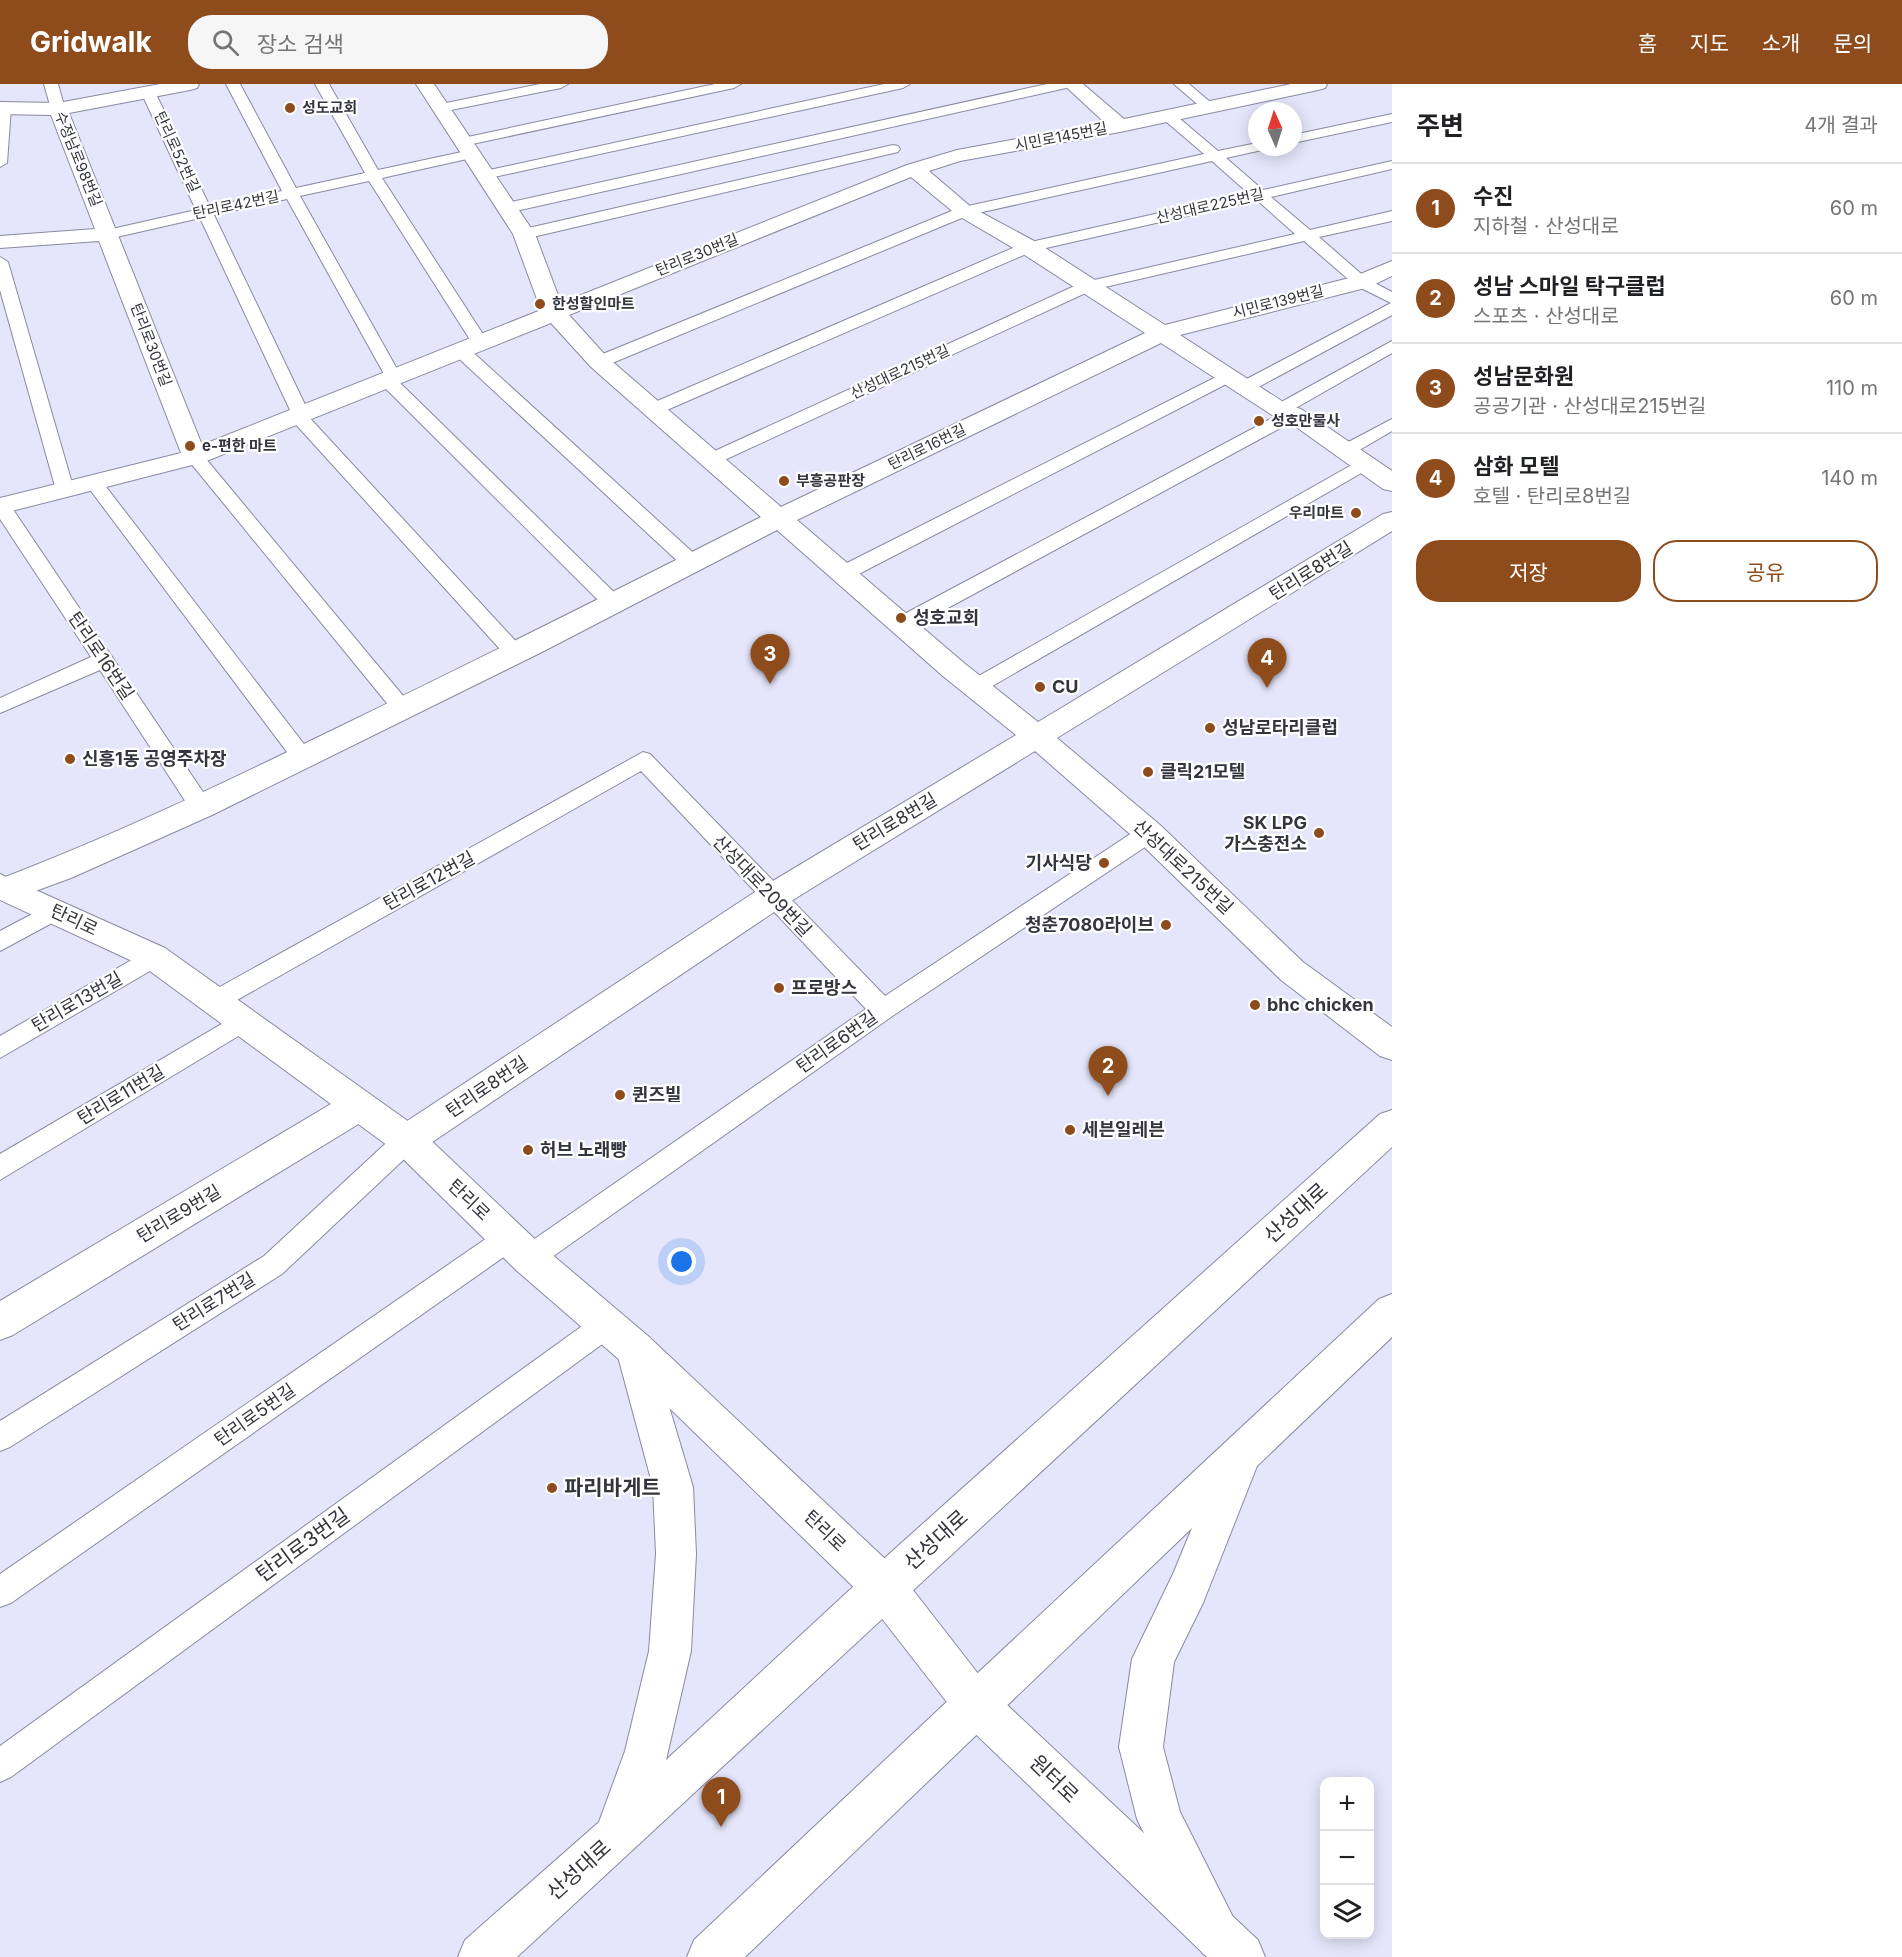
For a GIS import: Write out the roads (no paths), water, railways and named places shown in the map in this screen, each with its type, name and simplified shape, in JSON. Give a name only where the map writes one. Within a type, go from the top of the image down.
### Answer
[{"type":"street","name":"탄리로52번길","points":[[2,108],[58,109],[190,84]]},
{"type":"street","name":"산성대로215번길","points":[[425,84],[524,234],[553,312],[599,362],[975,687],[1149,833],[1292,971],[1392,1046]]},
{"type":"street","points":[[1072,84],[1120,126]]},
{"type":"street","name":"시민로145번길","points":[[914,169],[957,156],[1209,107],[1279,88],[1317,84]]},
{"type":"street","name":"수정남로98번길","points":[[58,109],[108,234]]},
{"type":"street","points":[[914,169],[964,211],[1028,247],[1286,412],[1392,483]]},
{"type":"street","name":"탄리로30번길","points":[[0,506],[195,457],[914,169]]},
{"type":"street","name":"탄리로42번길","points":[[0,242],[108,234]]},
{"type":"street","name":"탄리로30번길","points":[[108,234],[195,457]]},
{"type":"street","name":"시민로139번길","points":[[1163,333],[1210,319],[1361,282],[1392,268]]},
{"type":"street","name":"탄리로16번길","points":[[4,888],[60,869],[201,807],[614,604],[781,518],[1163,333]]},
{"type":"street","name":"탄리로8번길","points":[[407,1140],[772,897],[1392,520]]},
{"type":"street","name":"탄리로","points":[[4,888],[154,957],[407,1140],[519,1248],[620,1337],[884,1587]]},
{"type":"street","name":"탄리로9번길","points":[[0,1322],[358,1106]]},
{"type":"street","name":"산성대로","points":[[482,1957],[617,1836],[884,1587],[1392,1125]]},
{"type":"street","points":[[711,1957],[975,1704],[1392,1312]]},
{"type":"street","points":[[617,1836],[647,1751],[670,1651],[676,1554],[673,1487],[620,1337]]},
{"type":"street","points":[[1230,1947],[1159,1819],[1142,1747],[1153,1659],[1188,1588],[1244,1450]]},
{"type":"street","name":"원터로","points":[[884,1587],[975,1704],[1230,1947]]},
{"type":"lane","name":"수정남로98번길","points":[[51,84],[58,109]]},
{"type":"lane","points":[[233,84],[390,378],[614,604]]},
{"type":"lane","points":[[322,84],[470,346],[692,563]]},
{"type":"lane","points":[[441,108],[561,84]]},
{"type":"lane","points":[[467,148],[734,84]]},
{"type":"lane","points":[[826,84],[914,169]]},
{"type":"lane","points":[[485,175],[903,84]]},
{"type":"lane","points":[[507,208],[872,129],[1066,84]]},
{"type":"lane","points":[[1181,84],[1209,107]]},
{"type":"lane","name":"탄리로52번길","points":[[148,92],[205,212]]},
{"type":"lane","name":"탄리로52번길","points":[[0,163],[2,108]]},
{"type":"lane","points":[[1168,116],[1361,282],[1392,299]]},
{"type":"lane","points":[[1302,137],[1392,118]]},
{"type":"lane","name":"탄리로42번길","points":[[108,234],[373,175],[467,148]]},
{"type":"lane","points":[[524,234],[893,149]]},
{"type":"lane","points":[[599,362],[964,211],[1248,149]]},
{"type":"lane","name":"산성대로225번길","points":[[1028,247],[1392,165]]},
{"type":"lane","points":[[205,212],[298,414],[515,653]]},
{"type":"lane","points":[[1087,286],[1392,216]]},
{"type":"lane","points":[[654,409],[1028,247]]},
{"type":"lane","points":[[0,262],[65,490]]},
{"type":"lane","name":"산성대로215번길","points":[[712,459],[1087,286]]},
{"type":"lane","points":[[844,573],[1392,308]]},
{"type":"lane","points":[[902,624],[1286,412],[1392,346]]},
{"type":"lane","points":[[975,687],[1354,457],[1392,424]]},
{"type":"lane","points":[[195,457],[402,708]]},
{"type":"lane","points":[[94,483],[303,758]]},
{"type":"lane","name":"탄리로16번길","points":[[0,506],[201,807]]},
{"type":"lane","points":[[3,698],[104,660]]},
{"type":"lane","name":"산성대로209번길","points":[[643,760],[772,897],[883,1010]]},
{"type":"lane","name":"탄리로12번길","points":[[229,1011],[643,760]]},
{"type":"lane","name":"탄리로6번길","points":[[519,1248],[1149,833]]},
{"type":"lane","points":[[0,942],[56,911]]},
{"type":"lane","name":"탄리로13번길","points":[[0,1048],[154,957]]},
{"type":"lane","name":"탄리로11번길","points":[[0,1168],[229,1011]]},
{"type":"lane","name":"탄리로7번길","points":[[0,1437],[273,1265],[407,1140]]},
{"type":"lane","name":"탄리로5번길","points":[[0,1592],[519,1248]]},
{"type":"lane","name":"탄리로3번길","points":[[0,1766],[620,1337]]},
{"type":"place","name":"성도교회","points":[[290,108]]},
{"type":"place","name":"한성할인마트","points":[[540,304]]},
{"type":"place","name":"성호만물사","points":[[1259,421]]},
{"type":"place","name":"e-편한 마트","points":[[190,446]]},
{"type":"place","name":"부흥공판장","points":[[784,481]]},
{"type":"place","name":"우리마트","points":[[1356,513]]},
{"type":"place","name":"성호교회","points":[[901,618]]},
{"type":"place","name":"성남문화원","points":[[770,684]]},
{"type":"place","name":"CU","points":[[1040,687]]},
{"type":"place","name":"삼화 모텔","points":[[1267,688]]},
{"type":"place","name":"성남로타리클럽","points":[[1210,728]]},
{"type":"place","name":"신흥1동 공영주차장","points":[[70,759]]},
{"type":"place","name":"클릭21모텔","points":[[1148,772]]},
{"type":"place","name":"SK LPG 가스충전소","points":[[1319,833]]},
{"type":"place","name":"기사식당","points":[[1104,863]]},
{"type":"place","name":"청춘7080라이브","points":[[1166,925]]},
{"type":"place","name":"프로방스","points":[[779,988]]},
{"type":"place","name":"bhc chicken","points":[[1255,1005]]},
{"type":"place","name":"퀸즈빌","points":[[620,1095]]},
{"type":"place","name":"성남 스마일 탁구클럽","points":[[1108,1096]]},
{"type":"place","name":"세븐일레븐","points":[[1070,1130]]},
{"type":"place","name":"허브 노래빵","points":[[528,1150]]},
{"type":"place","name":"파리바게트","points":[[552,1488]]},
{"type":"place","name":"수진","points":[[721,1827]]}]
